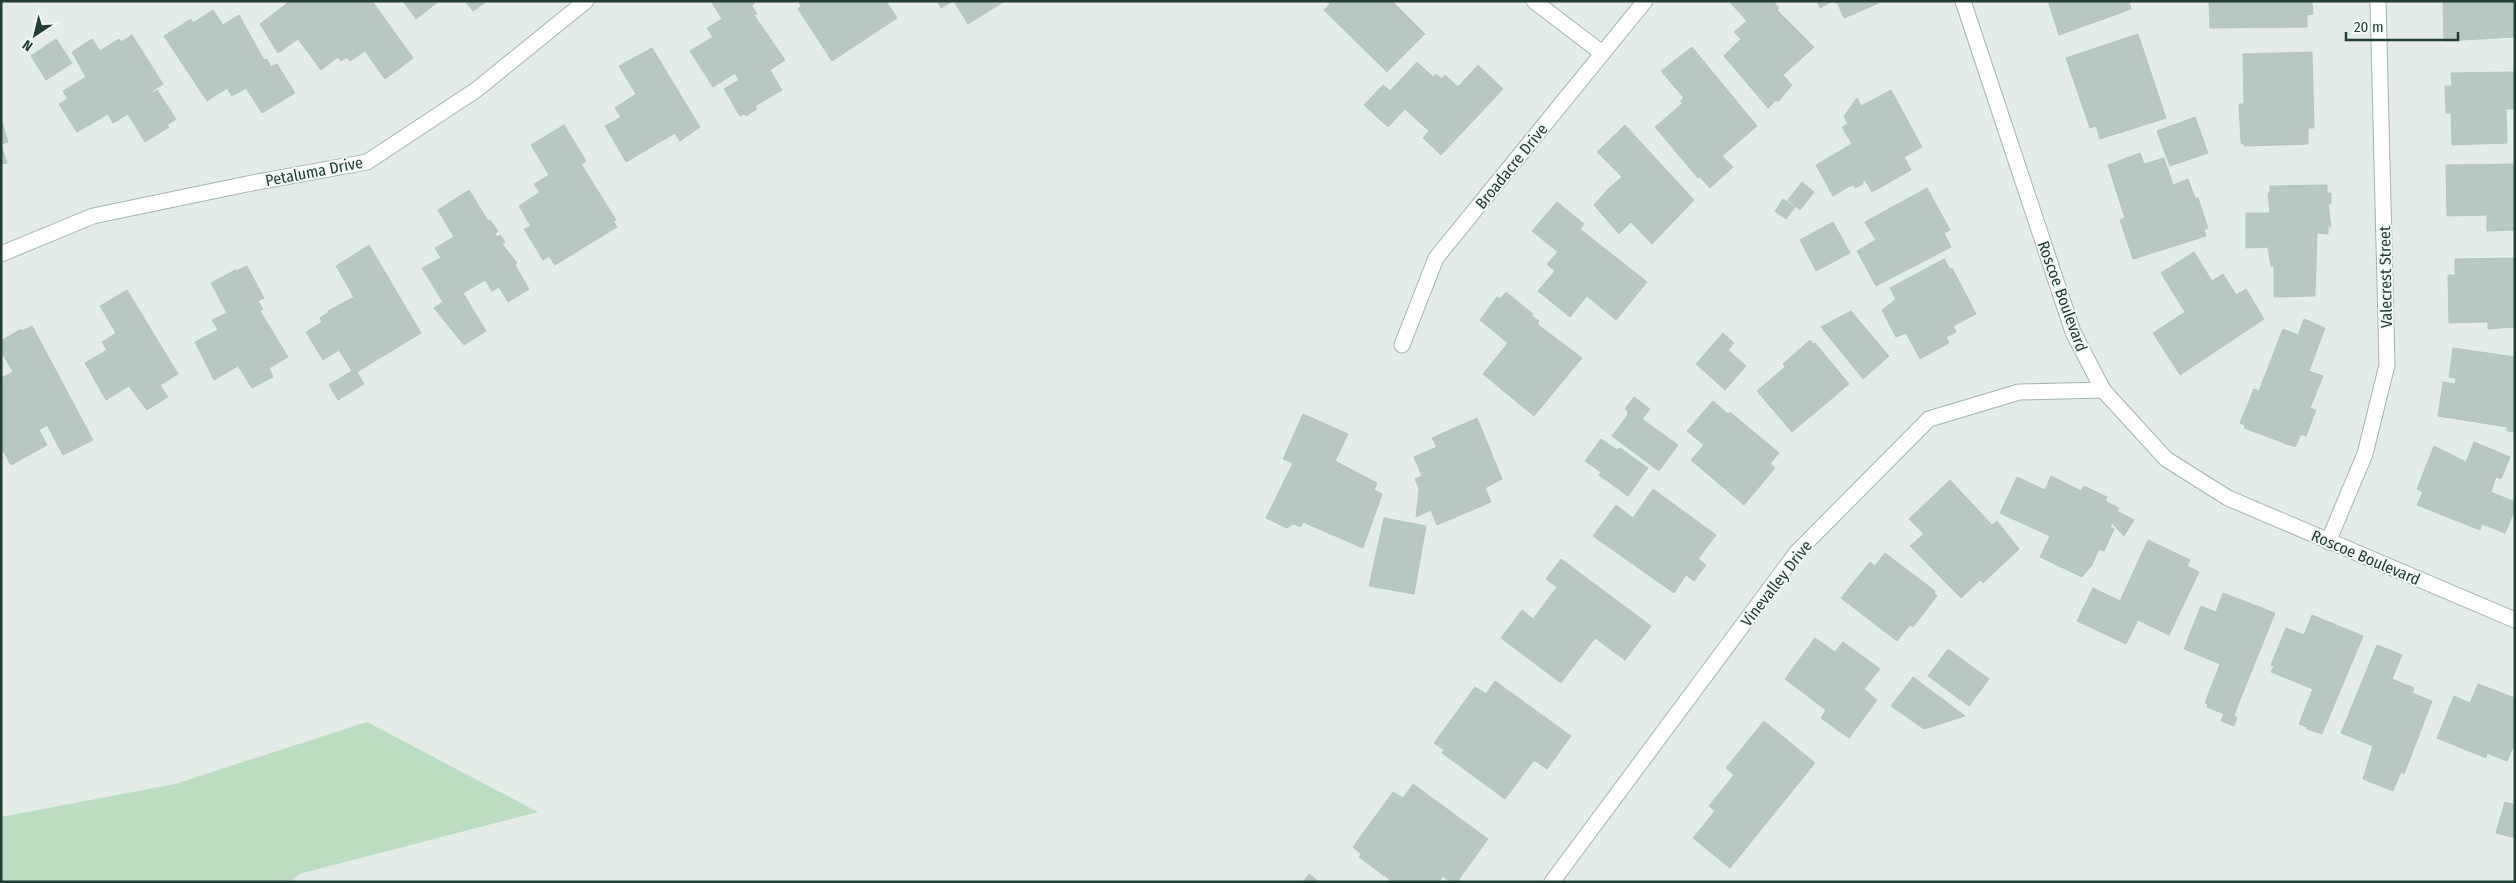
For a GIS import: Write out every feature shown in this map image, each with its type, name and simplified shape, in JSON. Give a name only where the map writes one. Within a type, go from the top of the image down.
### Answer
[{"type":"street","name":"Petaluma Drive","points":[[1,254],[93,216],[247,184],[367,162],[476,90],[586,1]]},
{"type":"street","points":[[1534,1],[1602,54]]},
{"type":"street","name":"Broadacre Drive","points":[[1402,345],[1436,258],[1646,1]]},
{"type":"street","name":"Roscoe Boulevard","points":[[1963,1],[2073,332],[2102,390],[2166,459],[2228,498],[2515,620]]},
{"type":"street","name":"Valecrest Street","points":[[2328,542],[2365,454],[2387,365],[2378,1]]},
{"type":"street","name":"Vinevalley Drive","points":[[1552,882],[1797,552],[1929,419],[2018,392],[2102,390]]},
{"type":"green space","points":[[367,722],[538,812],[299,874],[291,882],[1,882],[1,817],[175,784]]},
{"type":"building","points":[[290,1],[372,1],[413,58],[385,79],[365,51],[350,61],[347,57],[341,61],[338,57],[321,70],[298,39],[278,53],[260,24]]},
{"type":"building","points":[[403,1],[439,1],[416,19]]},
{"type":"building","points":[[465,1],[487,1],[473,11]]},
{"type":"building","points":[[711,1],[756,1],[752,6],[757,14],[754,15],[785,60],[770,70],[782,90],[755,106],[757,109],[746,116],[744,114],[740,116],[724,89],[739,80],[735,73],[713,87],[690,51],[713,37],[707,28],[722,19]]},
{"type":"building","points":[[802,1],[886,1],[897,18],[832,61],[798,9],[801,6],[799,3]]},
{"type":"building","points":[[937,1],[953,1],[941,8]]},
{"type":"building","points":[[954,1],[1005,1],[968,24]]},
{"type":"building","points":[[1327,1],[1392,1],[1425,34],[1387,72],[1324,10],[1330,4]]},
{"type":"building","points":[[1729,1],[1773,1],[1779,8],[1777,10],[1814,47],[1783,75],[1792,85],[1778,102],[1776,100],[1768,108],[1724,56],[1741,39],[1734,32],[1747,21]]},
{"type":"building","points":[[1817,1],[1833,1],[1820,8]]},
{"type":"building","points":[[1834,1],[1878,1],[1879,3],[1844,18],[1837,2],[1834,3]]},
{"type":"building","points":[[2048,1],[2129,1],[2131,9],[2059,35]]},
{"type":"building","points":[[2209,1],[2312,1],[2313,14],[2307,15],[2307,27],[2210,28]]},
{"type":"building","points":[[2443,1],[2515,1],[2515,37],[2444,41]]},
{"type":"building","points":[[213,10],[223,25],[239,15],[264,60],[267,59],[271,67],[277,64],[295,93],[262,113],[246,88],[232,96],[227,88],[207,101],[164,36],[191,19],[193,23]]},
{"type":"building","points":[[2138,34],[2166,118],[2100,139],[2096,126],[2090,128],[2066,58]]},
{"type":"building","points":[[132,35],[163,84],[152,91],[153,93],[157,90],[176,119],[167,125],[169,127],[145,142],[128,114],[113,123],[108,114],[77,132],[59,104],[68,99],[63,91],[86,77],[72,52],[92,39],[100,51],[119,39],[121,42]]},
{"type":"building","points":[[56,39],[72,63],[46,80],[31,56]]},
{"type":"building","points":[[1692,47],[1757,126],[1722,156],[1733,167],[1710,188],[1700,177],[1698,178],[1655,127],[1683,103],[1680,101],[1684,98],[1661,71]]},
{"type":"building","points":[[652,48],[700,127],[680,141],[675,133],[626,162],[605,126],[621,117],[615,108],[636,94],[619,66]]},
{"type":"building","points":[[2312,52],[2314,128],[2308,128],[2308,144],[2244,146],[2241,143],[2239,104],[2244,104],[2243,54]]},
{"type":"building","points":[[1417,62],[1433,77],[1436,74],[1442,79],[1445,75],[1458,87],[1478,65],[1503,89],[1441,155],[1423,138],[1429,131],[1405,109],[1388,127],[1364,105],[1383,85],[1390,91]]},
{"type":"building","points":[[2515,72],[2515,109],[2506,109],[2507,143],[2452,145],[2451,113],[2446,113],[2445,86],[2452,86],[2451,73]]},
{"type":"building","points":[[1891,90],[1922,147],[1904,157],[1911,170],[1872,192],[1865,180],[1862,182],[1863,184],[1855,188],[1854,185],[1848,187],[1833,196],[1816,165],[1852,144],[1842,127],[1848,124],[1844,116],[1857,98],[1861,106]]},
{"type":"building","points":[[2195,117],[2208,153],[2170,166],[2157,131]]},
{"type":"building","points":[[1,119],[8,142],[1,144]]},
{"type":"building","points":[[564,125],[586,161],[581,164],[616,220],[613,221],[617,227],[555,265],[549,256],[543,260],[524,229],[531,226],[519,206],[540,192],[534,184],[549,175],[531,145]]},
{"type":"building","points":[[1625,125],[1694,200],[1652,244],[1631,222],[1619,234],[1594,205],[1622,177],[1597,152]]},
{"type":"building","points":[[1,145],[7,163],[1,164]]},
{"type":"building","points":[[2140,153],[2144,164],[2164,158],[2173,185],[2188,179],[2195,198],[2198,198],[2208,228],[2204,230],[2206,236],[2133,259],[2120,220],[2125,218],[2108,165]]},
{"type":"building","points":[[2515,164],[2515,230],[2487,231],[2487,215],[2447,216],[2446,165]]},
{"type":"building","points":[[1802,182],[1814,192],[1800,210],[1788,200]]},
{"type":"building","points":[[2327,185],[2327,193],[2331,193],[2331,204],[2328,204],[2331,226],[2328,226],[2328,234],[2317,233],[2315,296],[2274,297],[2274,266],[2271,266],[2268,247],[2246,248],[2246,213],[2270,213],[2268,193],[2270,193],[2270,186]]},
{"type":"building","points":[[1927,188],[1950,230],[1944,233],[1951,247],[1876,286],[1857,251],[1876,240],[1865,222]]},
{"type":"building","points":[[469,190],[488,221],[490,220],[498,231],[495,234],[498,237],[500,235],[505,242],[502,244],[517,263],[515,265],[529,289],[508,302],[499,287],[492,291],[485,280],[463,293],[486,331],[464,345],[434,308],[443,302],[422,268],[441,258],[435,248],[454,237],[438,210]]},
{"type":"building","points":[[1783,199],[1795,207],[1786,219],[1775,211]]},
{"type":"building","points":[[1557,202],[1584,224],[1580,229],[1647,282],[1616,320],[1587,296],[1570,317],[1538,291],[1555,271],[1547,264],[1558,252],[1532,231]]},
{"type":"building","points":[[1833,222],[1850,253],[1816,271],[1800,240]]},
{"type":"building","points":[[369,245],[421,333],[357,372],[364,384],[338,400],[329,385],[352,371],[339,350],[323,360],[306,332],[322,322],[320,318],[328,311],[354,297],[336,266]]},
{"type":"building","points":[[2194,252],[2212,281],[2223,274],[2236,295],[2246,289],[2264,319],[2180,375],[2153,333],[2185,312],[2161,273]]},
{"type":"building","points":[[2515,258],[2515,327],[2488,329],[2488,322],[2449,323],[2448,275],[2455,275],[2455,259]]},
{"type":"building","points":[[1944,259],[1950,269],[1952,268],[1976,314],[1953,326],[1956,332],[1946,337],[1949,343],[1920,359],[1906,333],[1896,337],[1882,310],[1896,299],[1890,288]]},
{"type":"building","points":[[247,266],[264,298],[258,301],[263,309],[260,311],[288,357],[269,368],[273,377],[252,388],[238,366],[214,380],[195,342],[218,330],[212,320],[227,313],[211,283],[235,270]]},
{"type":"building","points":[[127,290],[178,374],[160,385],[168,397],[147,410],[129,386],[106,400],[85,363],[107,350],[102,342],[116,333],[100,306]]},
{"type":"building","points":[[1506,292],[1533,314],[1532,316],[1539,321],[1537,324],[1582,358],[1534,416],[1483,374],[1508,343],[1480,320],[1497,297],[1500,299]]},
{"type":"building","points":[[1851,311],[1889,356],[1863,379],[1821,327]]},
{"type":"building","points":[[2304,319],[2325,328],[2309,371],[2323,376],[2310,408],[2316,410],[2306,436],[2301,434],[2295,447],[2244,428],[2245,425],[2240,423],[2254,389],[2259,391],[2283,329],[2298,335]]},
{"type":"building","points":[[32,326],[93,440],[63,455],[47,425],[39,430],[47,445],[11,465],[1,447],[1,378],[13,372],[1,351],[1,341],[21,329],[22,331]]},
{"type":"building","points":[[1723,333],[1734,343],[1728,350],[1746,366],[1725,390],[1696,364]]},
{"type":"building","points":[[1810,340],[1813,344],[1815,343],[1849,384],[1792,432],[1757,391],[1785,367],[1783,364]]},
{"type":"building","points":[[2453,348],[2515,357],[2515,432],[2507,431],[2507,427],[2438,416],[2443,382],[2455,384],[2456,378],[2449,377]]},
{"type":"building","points":[[1634,397],[1650,409],[1642,419],[1678,445],[1659,471],[1612,436],[1627,416],[1628,411],[1625,409]]},
{"type":"building","points":[[1713,401],[1728,414],[1730,412],[1779,453],[1770,464],[1775,468],[1744,505],[1691,460],[1704,445],[1687,431]]},
{"type":"building","points":[[1303,414],[1348,434],[1335,461],[1377,483],[1374,490],[1382,494],[1363,548],[1303,522],[1301,527],[1293,524],[1287,528],[1266,518],[1293,463],[1283,459]]},
{"type":"building","points":[[1477,418],[1502,479],[1485,488],[1491,502],[1437,525],[1431,510],[1416,517],[1419,488],[1415,479],[1422,476],[1414,457],[1437,447],[1432,438]]},
{"type":"building","points":[[1601,439],[1617,450],[1620,448],[1648,468],[1628,496],[1599,475],[1601,472],[1585,461]]},
{"type":"building","points":[[2474,442],[2510,457],[2501,479],[2496,477],[2491,492],[2515,502],[2515,509],[2505,533],[2482,524],[2480,530],[2417,505],[2423,492],[2417,489],[2434,446],[2466,462]]},
{"type":"building","points":[[2051,476],[2081,491],[2084,486],[2107,497],[2105,501],[2119,508],[2117,511],[2134,520],[2124,536],[2112,523],[2110,527],[2114,529],[2104,551],[2099,549],[2092,565],[2082,577],[2040,557],[2050,536],[2000,513],[2017,477],[2045,490]]},
{"type":"building","points":[[1950,480],[1992,525],[1997,521],[2019,549],[1983,583],[1980,580],[1961,598],[1910,546],[1924,534],[1909,519]]},
{"type":"building","points":[[1653,489],[1716,535],[1698,559],[1706,565],[1694,581],[1686,575],[1674,593],[1593,536],[1616,505],[1633,518]]},
{"type":"building","points":[[1384,518],[1426,526],[1414,594],[1369,586]]},
{"type":"building","points":[[2148,540],[2190,560],[2187,566],[2199,572],[2169,635],[2138,620],[2126,644],[2077,621],[2093,588],[2120,601]]},
{"type":"building","points":[[1885,553],[1935,591],[1934,593],[1937,596],[1913,627],[1910,625],[1897,641],[1841,598],[1870,562],[1875,566]]},
{"type":"building","points":[[1561,559],[1651,626],[1625,660],[1595,638],[1561,683],[1501,638],[1522,610],[1533,619],[1557,587],[1546,579]]},
{"type":"building","points":[[2223,593],[2275,613],[2237,707],[2234,716],[2237,718],[2234,726],[2221,721],[2224,714],[2207,707],[2208,704],[2205,703],[2220,664],[2184,649],[2201,606],[2216,612]]},
{"type":"building","points":[[2312,615],[2363,636],[2322,734],[2299,724],[2313,689],[2271,672],[2274,666],[2271,665],[2286,628],[2304,635]]},
{"type":"building","points":[[1815,638],[1835,652],[1843,642],[1880,669],[1864,689],[1877,700],[1849,738],[1821,718],[1826,710],[1785,679]]},
{"type":"building","points":[[2377,645],[2402,655],[2392,679],[2414,688],[2412,693],[2432,701],[2404,774],[2401,772],[2393,791],[2363,779],[2373,746],[2341,733]]},
{"type":"building","points":[[1948,649],[1989,679],[1969,706],[1928,676]]},
{"type":"building","points":[[1913,677],[1965,716],[1924,729],[1891,706]]},
{"type":"building","points":[[1495,681],[1571,736],[1547,769],[1534,760],[1505,799],[1442,753],[1444,750],[1434,743],[1475,687],[1486,694]]},
{"type":"building","points":[[2478,684],[2515,698],[2515,743],[2507,761],[2487,753],[2486,758],[2437,738],[2454,696],[2470,703]]},
{"type":"building","points":[[1764,721],[1815,763],[1730,868],[1693,838],[1715,811],[1709,806],[1734,775],[1726,768]]},
{"type":"building","points":[[1413,784],[1488,839],[1457,882],[1450,882],[1443,876],[1439,882],[1393,882],[1359,857],[1361,854],[1353,847],[1393,792],[1403,798]]},
{"type":"building","points":[[2505,802],[2515,805],[2515,838],[2496,833]]},
{"type":"building","points":[[1309,874],[1319,882],[1303,882]]}]
